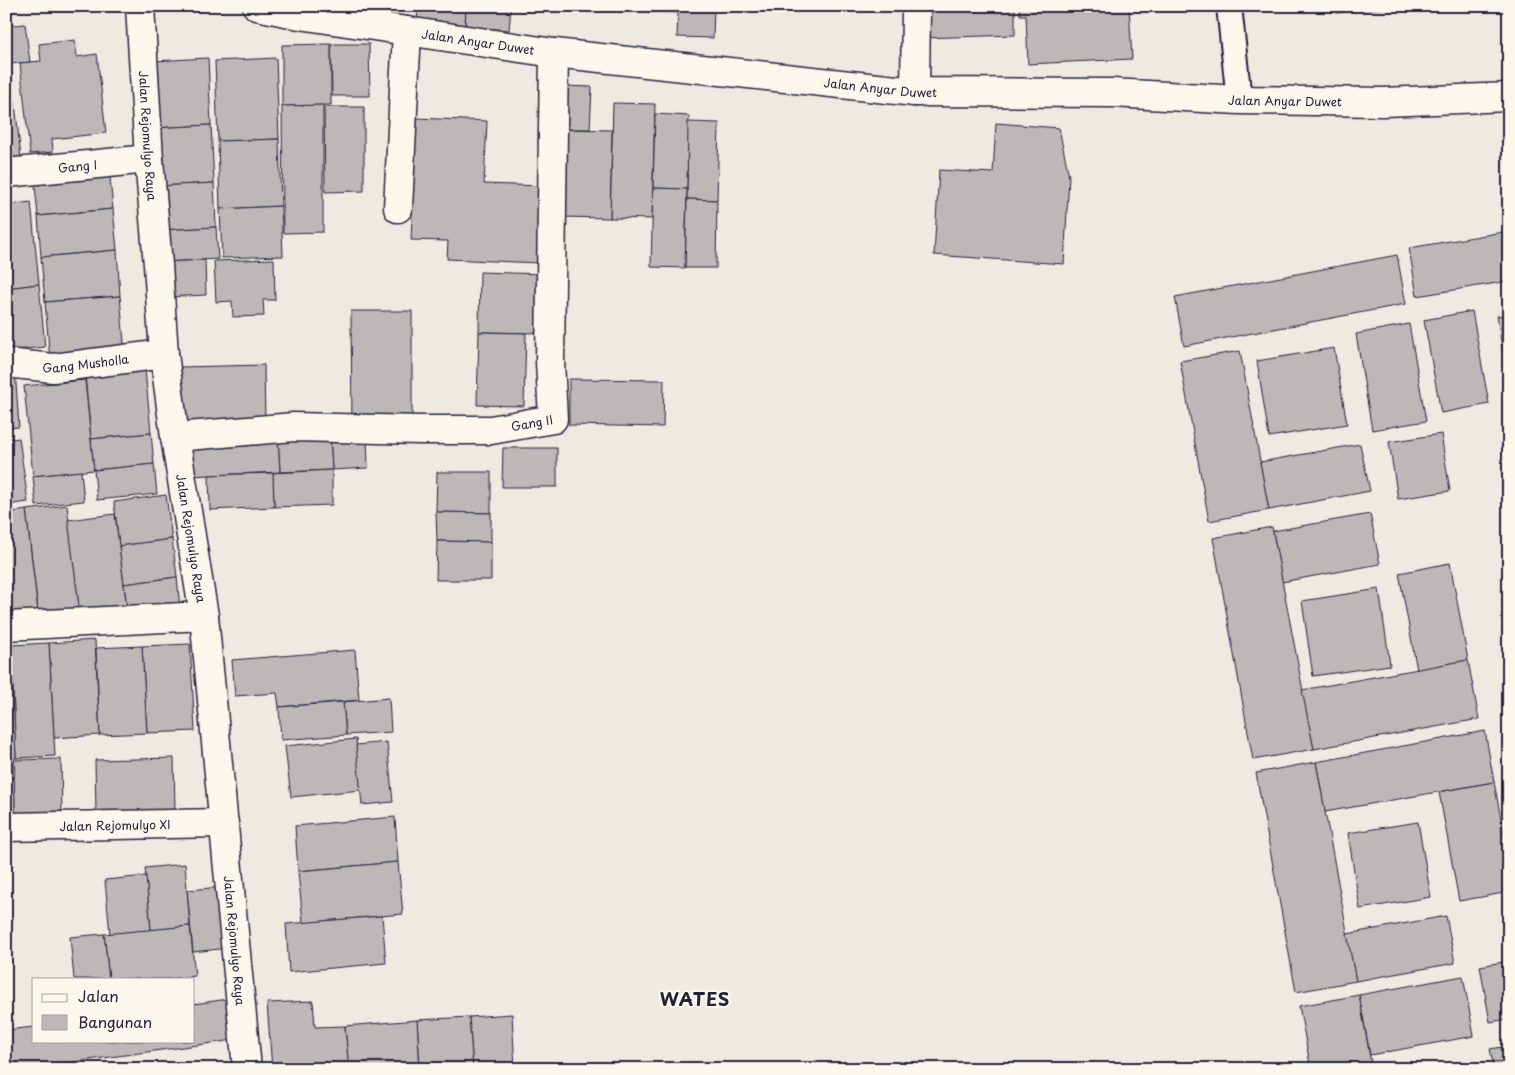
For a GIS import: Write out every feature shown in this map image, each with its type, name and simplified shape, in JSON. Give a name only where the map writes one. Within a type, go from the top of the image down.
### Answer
[{"type":"street","name":"Jalan Rejomulyo Raya","points":[[140,6],[149,159],[164,354],[175,436],[204,616],[247,1069]]},
{"type":"street","name":"Jalan Anyar Duwet","points":[[257,6],[300,15],[554,53],[915,92],[1112,93],[1239,100],[1384,102],[1509,98]]},
{"type":"street","points":[[915,92],[916,6]]},
{"type":"street","points":[[398,208],[407,31]]},
{"type":"street","name":"Gang II","points":[[175,436],[294,427],[491,430],[553,419],[550,361],[554,53]]},
{"type":"street","name":"Gang I","points":[[6,173],[149,159]]},
{"type":"street","name":"Gang Musholla","points":[[6,363],[53,368],[164,354]]},
{"type":"street","points":[[6,626],[204,616]]},
{"type":"street","name":"Jalan Rejomulyo XI","points":[[6,826],[224,824]]},
{"type":"lane","points":[[1229,6],[1239,100]]},
{"type":"building","points":[[418,6],[466,6],[465,27],[417,24]]},
{"type":"building","points":[[466,6],[511,6],[509,30],[465,27]]},
{"type":"building","points":[[538,6],[579,6],[579,10],[538,9]]},
{"type":"building","points":[[579,6],[628,6],[628,12],[579,10]]},
{"type":"building","points":[[648,6],[714,6],[713,38],[677,37],[678,13],[648,12]]},
{"type":"building","points":[[922,6],[1015,6],[1015,35],[922,38]]},
{"type":"building","points":[[1019,6],[1129,6],[1132,59],[1028,64],[1026,15],[1020,15]]},
{"type":"building","points":[[1336,6],[1404,6],[1337,13]]},
{"type":"building","points":[[25,24],[30,62],[10,64],[6,26]]},
{"type":"building","points":[[6,26],[12,76],[6,76]]},
{"type":"building","points":[[75,40],[77,57],[97,54],[106,133],[52,139],[53,152],[30,154],[20,63],[41,61],[39,44]]},
{"type":"building","points":[[331,44],[369,44],[370,96],[332,96]]},
{"type":"building","points":[[331,44],[331,105],[282,106],[282,45]]},
{"type":"building","points":[[208,58],[211,125],[153,128],[154,61]]},
{"type":"building","points":[[276,58],[279,139],[218,141],[215,61]]},
{"type":"building","points":[[6,76],[12,76],[21,158],[6,160]]},
{"type":"building","points":[[562,86],[592,87],[590,129],[561,129]]},
{"type":"building","points":[[613,103],[655,104],[652,219],[610,218]]},
{"type":"building","points":[[323,105],[323,232],[283,233],[282,106]]},
{"type":"building","points":[[324,107],[364,107],[364,191],[325,192]]},
{"type":"building","points":[[655,114],[689,116],[687,189],[653,188]]},
{"type":"building","points":[[416,118],[487,121],[484,184],[543,186],[539,263],[447,259],[448,241],[411,240]]},
{"type":"building","points":[[688,122],[719,123],[717,200],[687,199]]},
{"type":"building","points":[[996,123],[1059,128],[1069,177],[1064,264],[934,255],[939,170],[993,173]]},
{"type":"building","points":[[211,125],[214,183],[160,186],[153,128]]},
{"type":"building","points":[[561,129],[612,130],[610,218],[559,217]]},
{"type":"building","points":[[279,139],[281,206],[220,209],[218,141]]},
{"type":"building","points":[[109,168],[113,209],[38,216],[34,175]]},
{"type":"building","points":[[214,183],[216,227],[162,230],[160,186]]},
{"type":"building","points":[[653,188],[687,189],[685,268],[651,267]]},
{"type":"building","points":[[687,199],[717,200],[716,268],[685,268]]},
{"type":"building","points":[[31,202],[39,284],[6,288],[6,205]]},
{"type":"building","points":[[281,206],[283,256],[222,258],[220,209]]},
{"type":"building","points":[[113,209],[117,250],[41,257],[38,216]]},
{"type":"building","points":[[216,227],[218,259],[164,262],[162,230]]},
{"type":"building","points":[[1509,231],[1509,281],[1417,296],[1409,248]]},
{"type":"building","points":[[117,250],[120,296],[45,302],[41,257]]},
{"type":"building","points":[[1397,255],[1406,304],[1184,346],[1175,297]]},
{"type":"building","points":[[274,259],[275,300],[263,300],[264,316],[233,317],[232,301],[216,302],[214,261]]},
{"type":"building","points":[[205,260],[206,295],[166,297],[164,262]]},
{"type":"building","points":[[480,272],[543,274],[542,333],[479,332]]},
{"type":"building","points":[[39,284],[45,347],[6,351],[6,288]]},
{"type":"building","points":[[120,296],[125,354],[50,360],[45,302]]},
{"type":"building","points":[[351,311],[412,311],[412,424],[352,424]]},
{"type":"building","points":[[1472,311],[1489,404],[1441,413],[1424,320]]},
{"type":"building","points":[[1509,315],[1509,392],[1497,316]]},
{"type":"building","points":[[1409,324],[1426,421],[1372,430],[1356,334]]},
{"type":"building","points":[[479,332],[526,333],[524,406],[477,405]]},
{"type":"building","points":[[1334,348],[1347,424],[1269,437],[1257,361]]},
{"type":"building","points":[[1240,351],[1269,510],[1209,521],[1180,361]]},
{"type":"building","points":[[264,365],[265,423],[182,425],[181,367]]},
{"type":"building","points":[[6,369],[15,369],[19,427],[6,428]]},
{"type":"building","points":[[145,369],[151,433],[91,439],[85,375]]},
{"type":"building","points":[[569,379],[664,380],[663,427],[569,425]]},
{"type":"building","points":[[85,380],[94,470],[33,476],[24,386]]},
{"type":"building","points":[[151,433],[154,464],[94,470],[91,439]]},
{"type":"building","points":[[367,434],[368,468],[332,470],[330,436]]},
{"type":"building","points":[[1441,434],[1450,491],[1398,499],[1389,442]]},
{"type":"building","points":[[330,436],[332,470],[280,472],[278,437]]},
{"type":"building","points":[[278,437],[280,472],[189,476],[188,442]]},
{"type":"building","points":[[19,438],[28,502],[6,505],[6,440]]},
{"type":"building","points":[[1360,444],[1370,491],[1269,510],[1260,462]]},
{"type":"building","points":[[503,448],[557,448],[557,487],[502,487]]},
{"type":"building","points":[[154,464],[157,494],[97,500],[94,470]]},
{"type":"building","points":[[332,470],[332,505],[274,507],[273,473]]},
{"type":"building","points":[[81,471],[84,501],[36,506],[33,476]]},
{"type":"building","points":[[437,472],[491,472],[491,513],[436,512]]},
{"type":"building","points":[[273,473],[274,507],[210,510],[209,475]]},
{"type":"building","points":[[166,495],[172,539],[119,546],[114,502]]},
{"type":"building","points":[[67,505],[80,614],[39,619],[26,510]]},
{"type":"building","points":[[26,510],[38,612],[6,616],[6,513]]},
{"type":"building","points":[[436,512],[491,513],[491,542],[437,541]]},
{"type":"building","points":[[115,514],[127,608],[80,614],[68,520]]},
{"type":"building","points":[[1370,514],[1380,564],[1282,582],[1273,531]]},
{"type":"building","points":[[1272,527],[1314,749],[1253,760],[1213,538]]},
{"type":"building","points":[[172,539],[177,577],[124,584],[119,546]]},
{"type":"building","points":[[437,541],[491,542],[491,580],[436,580]]},
{"type":"building","points":[[1450,563],[1468,660],[1417,670],[1399,573]]},
{"type":"building","points":[[177,577],[180,608],[128,615],[124,584]]},
{"type":"building","points":[[1379,589],[1390,665],[1313,676],[1302,601]]},
{"type":"building","points":[[95,640],[100,735],[54,738],[49,643]]},
{"type":"building","points":[[49,643],[55,756],[16,758],[11,645]]},
{"type":"building","points":[[190,644],[195,731],[147,733],[142,646]]},
{"type":"building","points":[[6,645],[11,645],[16,758],[6,759]]},
{"type":"building","points":[[142,646],[147,733],[100,735],[96,648]]},
{"type":"building","points":[[355,650],[359,700],[279,707],[277,693],[235,696],[232,660]]},
{"type":"building","points":[[1468,660],[1479,719],[1314,749],[1302,690]]},
{"type":"building","points":[[389,698],[391,732],[346,735],[343,702]]},
{"type":"building","points":[[343,702],[346,735],[281,740],[279,707]]},
{"type":"building","points":[[1485,731],[1494,782],[1325,812],[1316,762]]},
{"type":"building","points":[[356,739],[361,790],[291,797],[285,746]]},
{"type":"building","points":[[387,742],[393,802],[362,805],[356,745]]},
{"type":"building","points":[[174,758],[175,812],[96,813],[95,760]]},
{"type":"building","points":[[61,759],[62,815],[15,815],[14,760]]},
{"type":"building","points":[[6,760],[14,760],[15,815],[6,815]]},
{"type":"building","points":[[1316,762],[1356,981],[1296,992],[1256,773]]},
{"type":"building","points":[[1494,782],[1509,861],[1509,892],[1459,901],[1439,792]]},
{"type":"building","points":[[395,817],[398,862],[298,871],[295,826]]},
{"type":"building","points":[[1418,822],[1431,897],[1360,909],[1348,833]]},
{"type":"building","points":[[398,862],[403,914],[303,923],[298,871]]},
{"type":"building","points":[[185,864],[190,926],[151,930],[145,868]]},
{"type":"building","points":[[146,876],[151,930],[110,934],[105,880]]},
{"type":"building","points":[[223,887],[228,948],[193,952],[187,890]]},
{"type":"building","points":[[382,916],[386,963],[289,972],[286,924]]},
{"type":"building","points":[[1446,916],[1455,963],[1356,981],[1347,934]]},
{"type":"building","points":[[190,926],[195,976],[177,978],[109,978],[104,934]]},
{"type":"building","points":[[104,934],[109,978],[74,978],[70,937]]},
{"type":"building","points":[[1509,961],[1509,1019],[1490,1022],[1480,966]]},
{"type":"building","points":[[1463,976],[1474,1036],[1370,1055],[1359,995]]},
{"type":"building","points":[[1359,995],[1372,1069],[1311,1069],[1299,1006]]},
{"type":"building","points":[[228,999],[234,1040],[52,1065],[53,1069],[6,1069],[6,1030],[32,1027],[32,1042],[195,1042],[195,1004]]},
{"type":"building","points":[[313,1001],[315,1027],[345,1026],[349,1069],[272,1069],[267,1003]]},
{"type":"building","points":[[512,1014],[515,1069],[473,1069],[469,1017]]},
{"type":"building","points":[[469,1017],[473,1069],[420,1069],[417,1020]]},
{"type":"building","points":[[417,1020],[420,1069],[349,1069],[345,1026]]},
{"type":"building","points":[[1509,1046],[1509,1069],[1494,1069],[1490,1049]]},
{"type":"district","name":"WATES","points":[[695,998]]}]
